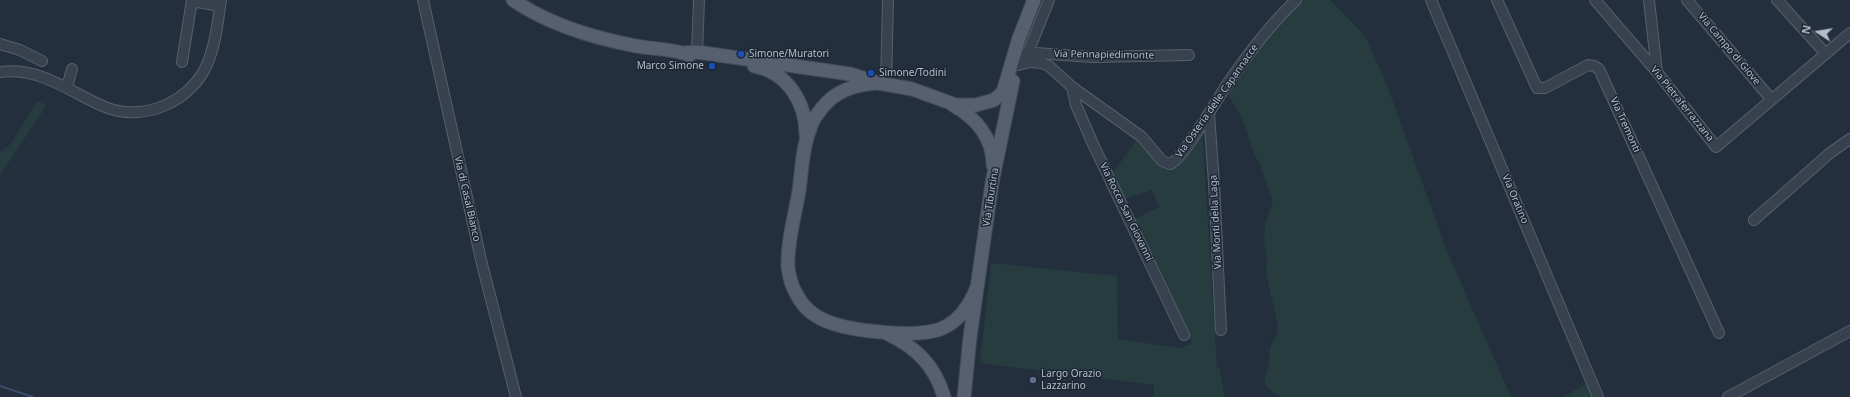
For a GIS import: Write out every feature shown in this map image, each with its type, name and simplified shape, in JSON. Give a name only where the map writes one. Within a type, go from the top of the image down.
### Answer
[{"type":"main road","points":[[513,0],[539,15],[588,34],[621,43],[683,53],[696,58],[760,67],[781,78],[789,85],[800,103],[806,125],[806,141],[789,255],[791,281],[796,295],[803,305],[814,314],[826,321],[841,325],[878,331],[922,333],[942,328],[951,323],[963,312],[973,298],[977,287]]},
{"type":"main road","points":[[950,104],[967,106],[986,103],[1000,96],[1003,92],[1018,38],[1036,0]]},
{"type":"main road","name":"Via Tiburtina","points":[[964,397],[977,287],[992,183],[1020,60],[1036,0]]},
{"type":"main road","points":[[683,53],[698,52],[850,74],[882,83],[912,89],[950,104],[969,115],[983,131],[992,153],[992,183]]},
{"type":"main road","points":[[806,141],[816,117],[831,98],[852,87],[866,83],[882,83]]},
{"type":"main road","points":[[878,331],[893,336],[906,344],[928,363],[936,374],[944,397]]},
{"type":"street","points":[[0,72],[27,72],[52,80],[105,107],[120,111],[148,111],[162,107],[186,92],[200,79],[208,62],[221,3],[192,0],[182,62]]},
{"type":"street","name":"Via di Casal Bianco","points":[[424,0],[482,264],[516,397]]},
{"type":"street","points":[[698,52],[699,0]]},
{"type":"street","points":[[882,83],[888,0]]},
{"type":"street","points":[[1020,60],[1049,0]]},
{"type":"street","name":"Via Osteria delle Capannacce","points":[[1020,60],[1045,64],[1072,87],[1142,138],[1162,161],[1168,164],[1176,160],[1209,114],[1229,81],[1265,32],[1296,0]]},
{"type":"street","name":"Via Oratino","points":[[1431,0],[1598,397]]},
{"type":"street","name":"Via Tremonti","points":[[1497,0],[1537,88],[1545,88],[1588,65],[1599,69],[1719,333]]},
{"type":"street","name":"Via Pietraferrazzana","points":[[1595,0],[1657,72],[1716,147],[1771,99],[1850,34]]},
{"type":"street","points":[[1649,0],[1657,72]]},
{"type":"street","name":"Via Campo di Giove","points":[[1687,0],[1771,99]]},
{"type":"street","points":[[1777,0],[1826,54]]},
{"type":"street","points":[[0,44],[20,50],[42,61]]},
{"type":"street","name":"Via Pennapiedimonte","points":[[1020,60],[1189,55]]},
{"type":"street","points":[[67,87],[72,69]]},
{"type":"street","name":"Via Rocca San Giovanni","points":[[1072,87],[1076,105],[1093,144],[1184,335]]},
{"type":"street","name":"Via Monti della Laga","points":[[1209,114],[1221,330]]},
{"type":"street","points":[[1754,220],[1830,153],[1850,139]]},
{"type":"street","points":[[1728,397],[1850,331]]},
{"type":"green space","points":[[1299,0],[1330,0],[1366,37],[1388,88],[1447,251],[1511,397],[1281,397],[1267,387],[1264,380],[1269,364],[1270,348],[1277,333],[1278,324],[1266,274],[1267,257],[1264,241],[1265,224],[1273,201],[1242,118],[1229,96],[1227,89],[1274,24]]},
{"type":"green space","points":[[37,101],[47,105],[0,175],[0,152],[10,145]]},
{"type":"green space","points":[[1202,127],[1217,367],[1219,367],[1225,397],[1154,397],[1154,385],[980,363],[991,263],[1117,276],[1118,339],[1179,348],[1192,344],[1134,219],[1159,207],[1152,190],[1125,199],[1112,174],[1138,138],[1157,164],[1165,168]]},
{"type":"green space","points":[[1594,379],[1603,397],[1563,397]]},
{"type":"waterway","points":[[0,386],[33,397]]},
{"type":"place","name":"Simone/Muratori","points":[[741,54]]},
{"type":"place","name":"Marco Simone","points":[[712,66]]},
{"type":"place","name":"Simone/Todini","points":[[871,73]]},
{"type":"place","name":"Largo Orazio Lazzarino","points":[[1033,380]]}]
